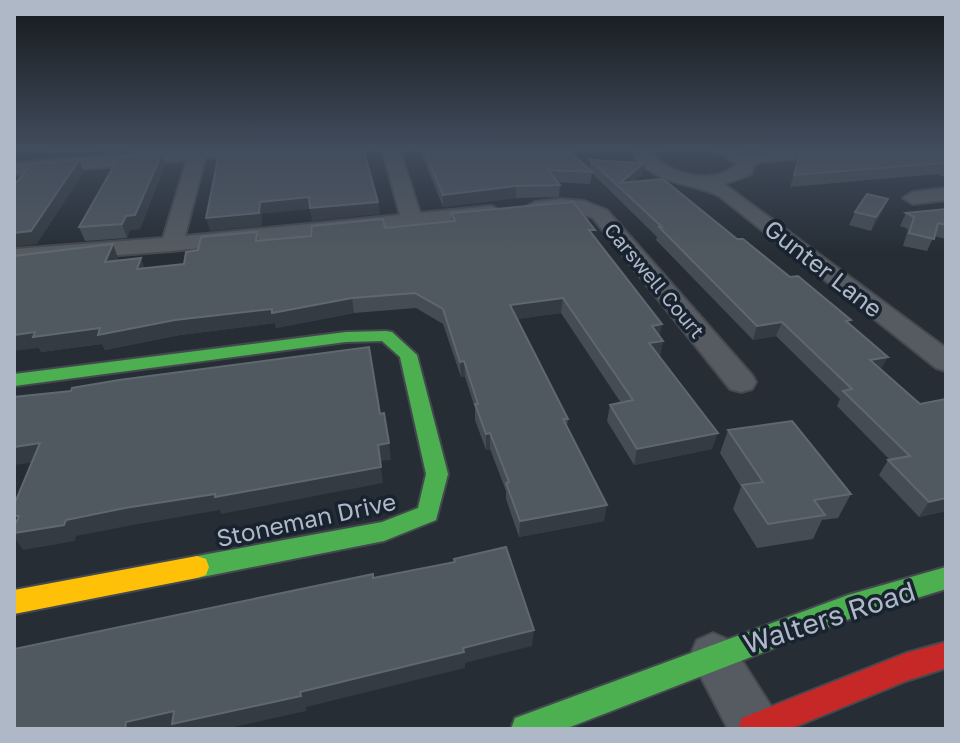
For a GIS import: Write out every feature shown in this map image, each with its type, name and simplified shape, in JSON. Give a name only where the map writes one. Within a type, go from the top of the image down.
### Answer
[{"type":"street","points":[[172,244],[188,183]]},
{"type":"street","points":[[14,256],[412,221],[400,183]]},
{"type":"street","name":"Gunter Lane","points":[[707,183],[726,192],[946,362]]},
{"type":"street","name":"Gunter Lane","points":[[743,183],[745,190],[946,337]]},
{"type":"street","points":[[913,198],[946,194]]},
{"type":"street","name":"Carswell Court","points":[[412,221],[566,205],[587,207],[600,214],[741,382]]},
{"type":"street","name":"Stoneman Drive","points":[[14,380],[346,337],[386,336],[408,355],[437,474],[428,514],[384,531],[14,602]]},
{"type":"street","name":"Walters Road","points":[[526,729],[848,607],[946,578]]},
{"type":"street","name":"Walters Road","points":[[713,656],[755,729],[906,667],[946,655]]},
{"type":"building","points":[[64,183],[31,231],[14,233],[14,185]]},
{"type":"building","points":[[104,183],[149,183],[135,215],[126,216],[122,224],[79,227]]},
{"type":"building","points":[[213,183],[373,183],[378,202],[310,208],[309,197],[260,202],[259,213],[206,218]]},
{"type":"building","points":[[438,183],[560,185],[516,186],[443,195]]},
{"type":"building","points":[[614,183],[668,183],[790,277],[798,276],[851,320],[846,321],[888,357],[870,360],[920,404],[946,399],[946,498],[929,502],[888,460],[910,456],[843,391],[852,389],[782,322],[757,326],[659,227],[662,227]]},
{"type":"building","points":[[867,194],[888,199],[876,217],[855,212]]},
{"type":"building","points":[[573,202],[595,230],[589,230],[662,324],[652,326],[663,341],[649,343],[718,433],[637,449],[610,405],[633,400],[563,298],[510,305],[568,419],[563,419],[607,505],[520,521],[506,483],[509,482],[490,433],[486,434],[464,361],[460,362],[443,309],[415,293],[352,298],[272,313],[272,309],[175,320],[98,335],[100,328],[33,337],[35,332],[14,335],[14,256],[113,244],[105,262],[141,258],[137,269],[184,264],[186,252],[198,250],[201,237],[257,232],[256,241],[311,236],[312,226],[383,219],[385,228],[455,221],[451,213]]},
{"type":"building","points":[[946,209],[946,225],[938,223],[934,239],[909,233],[914,217],[906,213]]},
{"type":"building","points":[[369,347],[380,414],[384,413],[389,443],[378,445],[381,467],[215,497],[215,494],[125,508],[66,520],[64,525],[14,533],[19,516],[14,516],[14,505],[40,443],[14,447],[14,397]]},
{"type":"building","points":[[792,421],[851,494],[814,500],[825,515],[768,524],[742,485],[763,482],[728,430]]},
{"type":"building","points":[[506,547],[534,630],[463,648],[464,652],[300,692],[301,696],[172,724],[174,711],[126,722],[125,729],[14,729],[14,649],[373,574],[373,578],[455,562],[454,559]]},
{"type":"traffic: fast","points":[[14,380],[346,337],[386,336],[408,355],[437,474],[428,514],[384,531],[197,567]]},
{"type":"traffic: fast","points":[[526,729],[848,607],[946,578]]},
{"type":"traffic: slow","points":[[14,602],[197,567]]},
{"type":"traffic: jam","points":[[753,729],[906,667],[946,655]]}]
